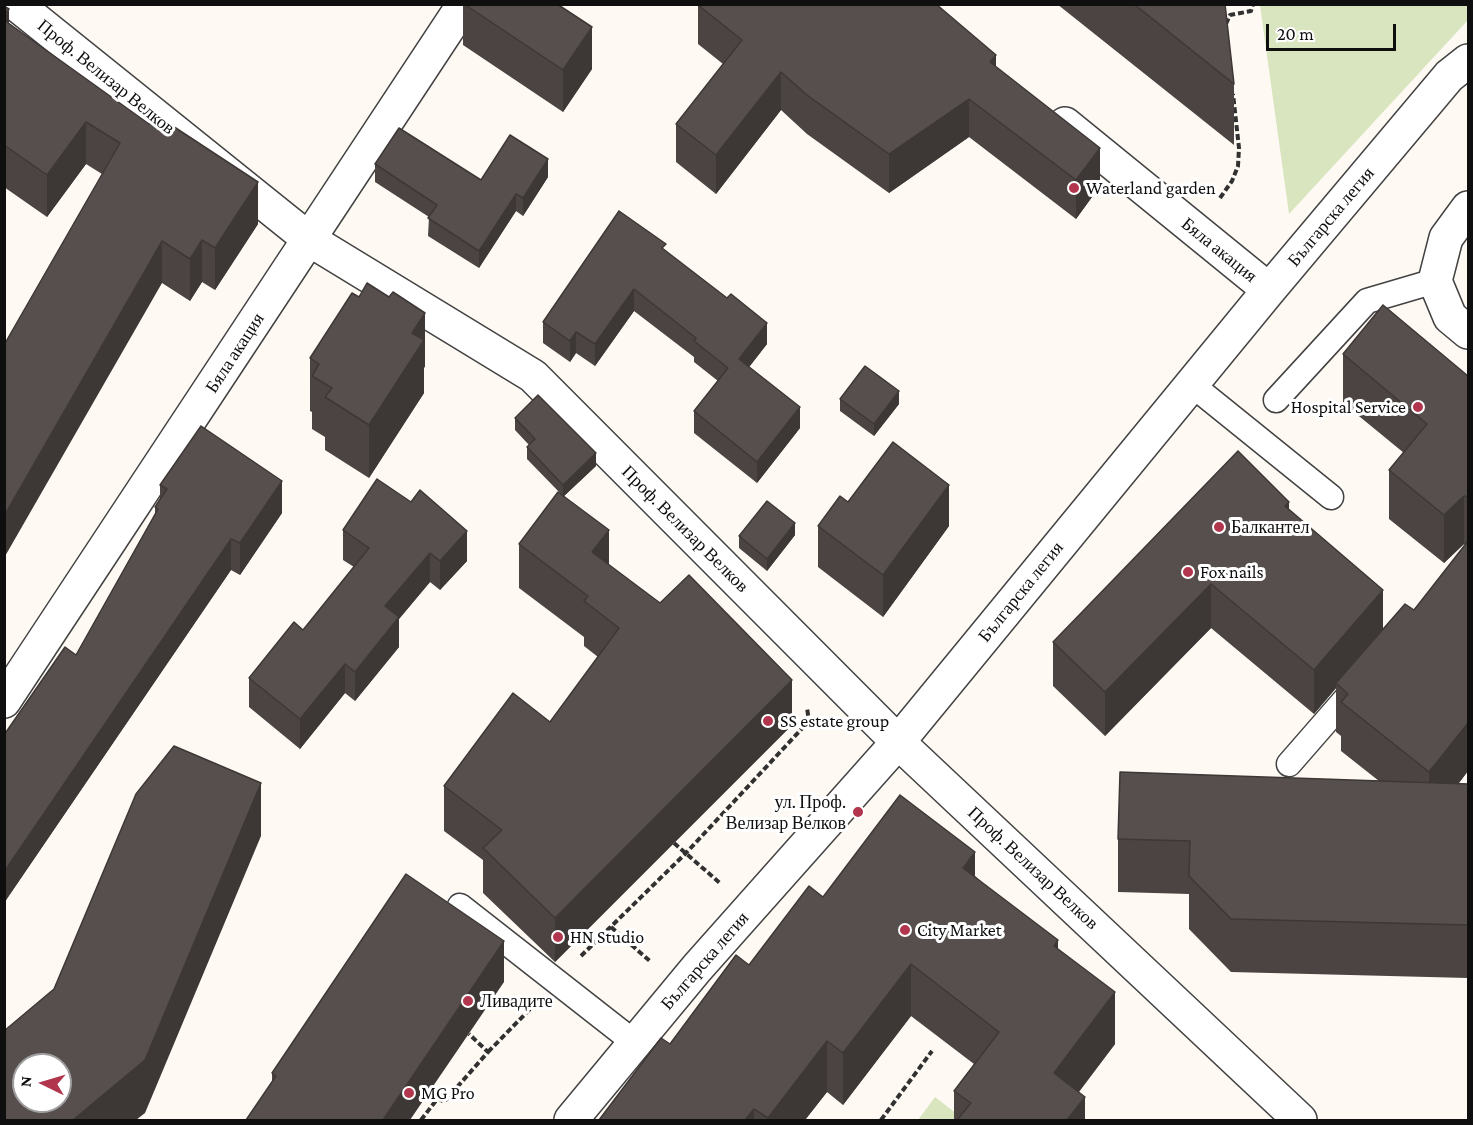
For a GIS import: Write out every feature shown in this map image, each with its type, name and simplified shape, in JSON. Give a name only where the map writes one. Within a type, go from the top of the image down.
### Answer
[{"type":"street","name":"Проф. Велизар Велков","points":[[16,4],[310,240],[533,376],[898,742],[1300,1120]]},
{"type":"street","name":"Бяла акация","points":[[4,701],[464,4]]},
{"type":"street","name":"Българска легия","points":[[571,1120],[680,988],[898,742],[1269,290],[1449,76],[1468,61]]},
{"type":"street","name":"Бяла акация","points":[[1044,107],[1269,290]]},
{"type":"street","points":[[1468,208],[1446,238],[1436,281],[1450,317],[1468,332]]},
{"type":"lane","points":[[1276,400],[1367,301],[1436,281]]},
{"type":"lane","points":[[1191,384],[1331,497]]},
{"type":"lane","points":[[1289,764],[1375,665]]},
{"type":"lane","points":[[460,906],[635,1043]]},
{"type":"path","points":[[1227,35],[1226,23],[1230,15],[1251,11],[1252,4]]},
{"type":"path","points":[[1196,231],[1232,182],[1238,166],[1239,148],[1233,91]]},
{"type":"path","points":[[429,1093],[444,1102],[488,1052],[556,982],[686,854],[809,721],[806,704]]},
{"type":"path","points":[[674,843],[750,909]]},
{"type":"path","points":[[611,927],[680,988]]},
{"type":"path","points":[[469,1034],[488,1052]]},
{"type":"path","points":[[881,1120],[932,1051]]},
{"type":"path","points":[[421,1120],[438,1098]]},
{"type":"green space","points":[[1260,5],[1468,5],[1468,20],[1289,214]]},
{"type":"green space","points":[[935,1097],[957,1114],[953,1120],[918,1120]]},
{"type":"building","points":[[464,4],[557,4],[592,27],[563,70]]},
{"type":"building","points":[[699,4],[936,4],[996,55],[990,62],[1100,148],[1076,180],[969,99],[889,154],[807,95],[781,72],[716,155],[676,124],[742,40]]},
{"type":"building","points":[[1134,4],[1225,4],[1234,84]]},
{"type":"building","points":[[4,20],[149,124],[156,115],[258,182],[215,248],[202,240],[190,259],[162,241],[4,516],[4,345],[120,143],[86,122],[47,175],[4,145]]},
{"type":"building","points":[[399,128],[481,180],[510,135],[548,159],[523,198],[516,194],[479,251],[428,218],[437,205],[375,164]]},
{"type":"building","points":[[619,211],[666,244],[662,248],[727,298],[731,294],[767,323],[739,359],[800,407],[757,462],[694,411],[728,368],[694,341],[696,338],[634,289],[595,344],[576,332],[570,341],[543,322]]},
{"type":"building","points":[[367,283],[389,297],[393,292],[425,313],[412,333],[424,340],[369,425],[325,397],[332,388],[312,376],[319,364],[310,358],[352,293],[359,297]]},
{"type":"building","points":[[1383,305],[1468,376],[1468,497],[1464,496],[1444,515],[1389,470],[1427,424],[1343,354]]},
{"type":"building","points":[[865,366],[899,391],[874,424],[840,399]]},
{"type":"building","points":[[538,395],[596,453],[563,485],[527,447],[535,439],[515,418]]},
{"type":"building","points":[[201,426],[282,481],[240,543],[231,539],[4,872],[4,735],[65,647],[76,655],[158,509],[155,507],[167,489],[160,485]]},
{"type":"building","points":[[893,442],[949,485],[883,575],[818,526],[840,496],[848,502]]},
{"type":"building","points":[[1238,451],[1289,502],[1285,506],[1383,590],[1314,670],[1211,584],[1105,692],[1053,642]]},
{"type":"building","points":[[377,479],[411,502],[420,490],[467,531],[440,561],[430,553],[385,606],[399,617],[355,672],[345,664],[300,719],[249,678],[294,622],[303,630],[369,548],[343,530]]},
{"type":"building","points":[[558,492],[609,530],[592,552],[660,603],[689,575],[792,680],[555,918],[483,848],[502,830],[444,786],[513,693],[550,722],[619,628],[584,601],[588,596],[519,544]]},
{"type":"building","points":[[767,501],[795,523],[767,559],[739,536]]},
{"type":"building","points":[[1468,541],[1468,723],[1429,772],[1341,702],[1348,694],[1336,683],[1405,604],[1414,610]]},
{"type":"building","points":[[174,746],[261,783],[145,1060],[73,1120],[4,1120],[4,1031],[54,989],[136,794]]},
{"type":"building","points":[[1120,772],[1468,784],[1468,925],[1231,919],[1189,876],[1190,841],[1118,839]]},
{"type":"building","points":[[900,795],[975,852],[963,868],[1058,940],[1054,946],[1115,992],[1054,1073],[1085,1097],[1067,1120],[957,1120],[971,1103],[954,1091],[999,1032],[911,964],[843,1053],[827,1041],[768,1118],[754,1109],[745,1120],[599,1120],[661,1038],[670,1044],[736,955],[749,965],[809,886],[823,897]]},
{"type":"building","points":[[406,874],[504,941],[383,1120],[246,1120],[276,1076],[272,1073]]},
{"type":"place","name":"Waterland garden","points":[[1074,188]]},
{"type":"place","name":"Hospital Service","points":[[1418,407]]},
{"type":"place","name":"Балкантел","points":[[1219,527]]},
{"type":"place","name":"Fox nails","points":[[1188,572]]},
{"type":"place","name":"SS estate group","points":[[768,721]]},
{"type":"place","name":"ул. Проф. Велизар Велков","points":[[858,812]]},
{"type":"place","name":"City Market","points":[[905,930]]},
{"type":"place","name":"HN Studio","points":[[558,937]]},
{"type":"place","name":"Ливадите","points":[[468,1001]]},
{"type":"place","name":"MG Pro","points":[[409,1093]]}]
